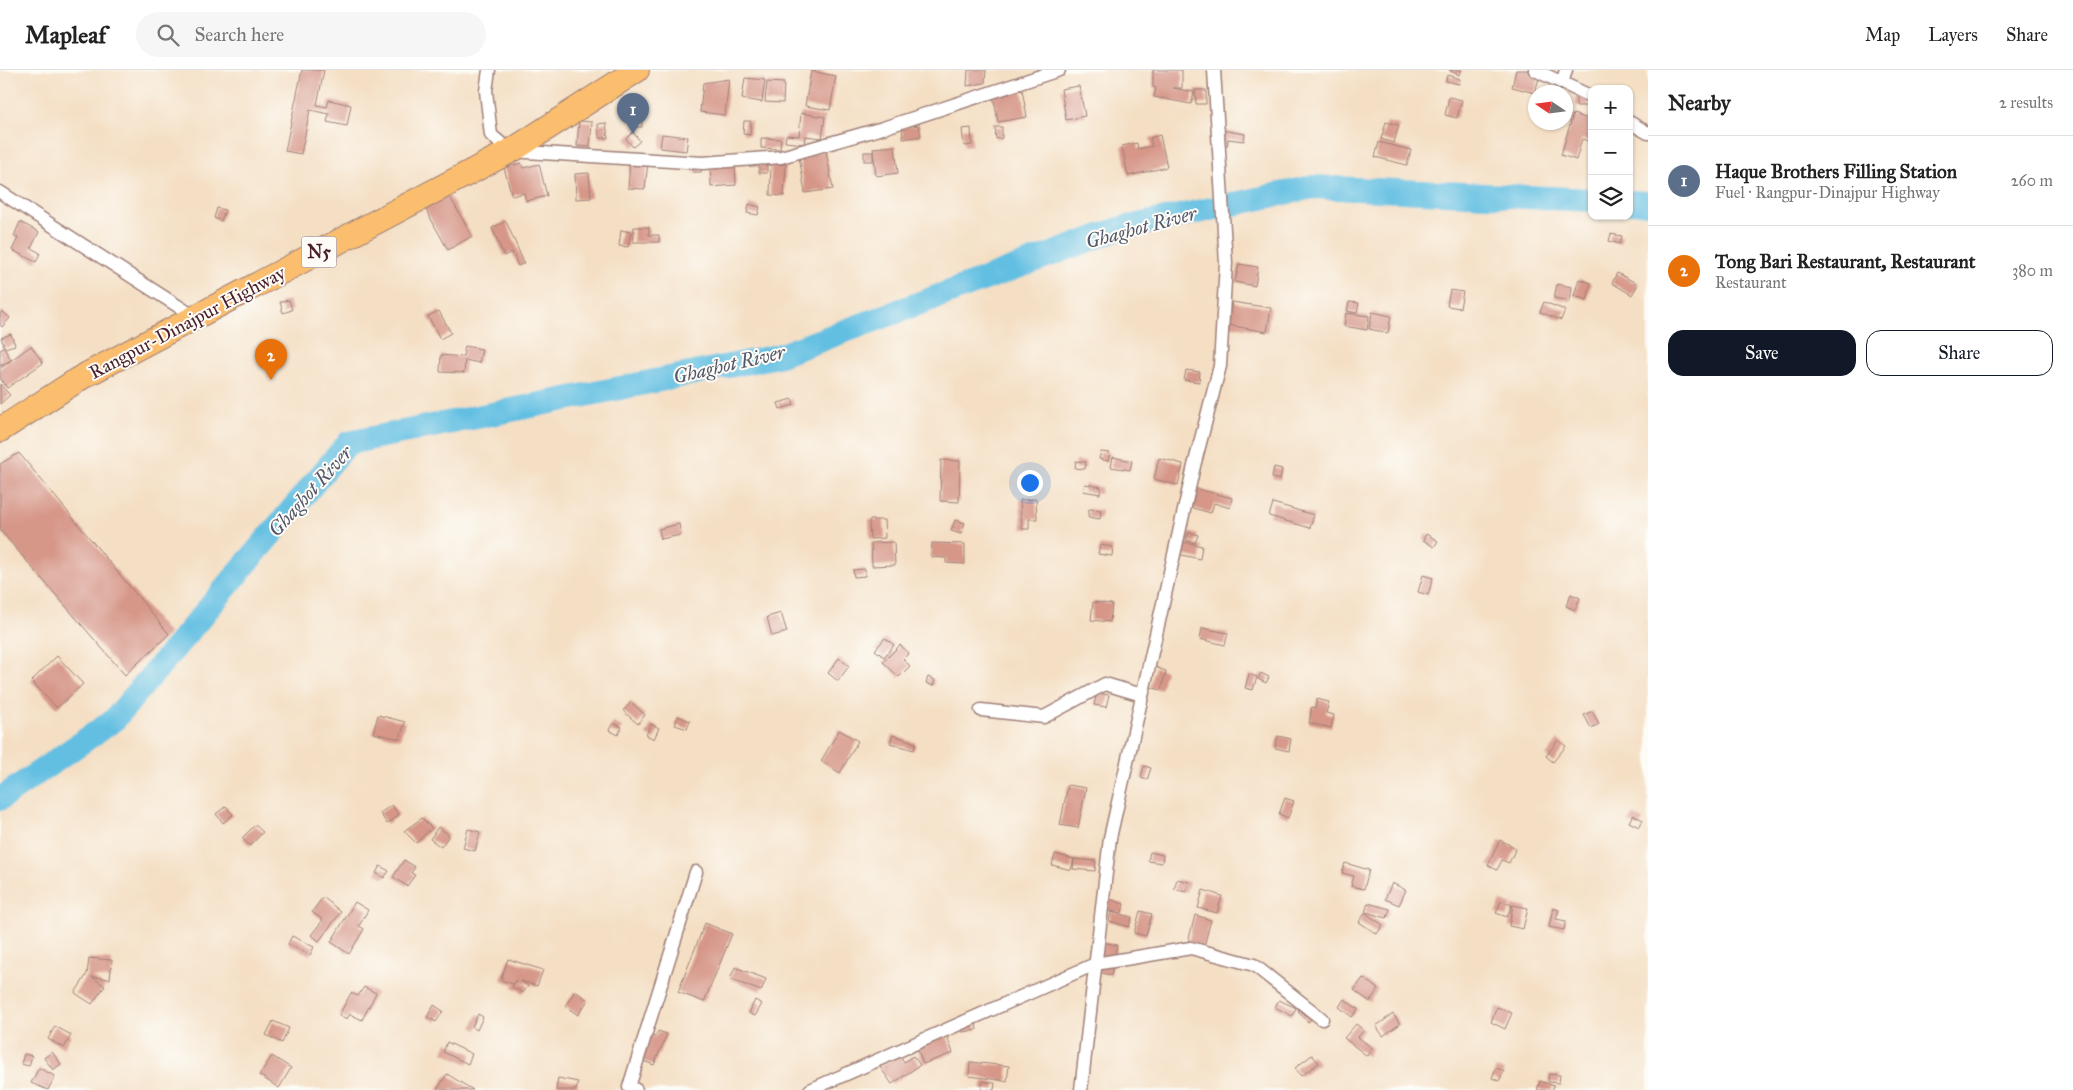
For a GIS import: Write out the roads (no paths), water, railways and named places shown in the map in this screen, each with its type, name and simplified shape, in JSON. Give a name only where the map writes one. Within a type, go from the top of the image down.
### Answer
[{"type":"highway","name":"Rangpur-Dinajpur Highway","points":[[0,430],[82,376],[510,151],[637,70]]},
{"type":"street","points":[[489,70],[486,90],[491,135],[510,151],[703,163],[781,157],[882,128],[1059,70]]},
{"type":"street","points":[[1081,1090],[1110,838],[1194,466],[1220,366],[1226,263],[1214,70]]},
{"type":"street","points":[[1535,70],[1588,95]]},
{"type":"street","points":[[1562,83],[1566,70]]},
{"type":"street","points":[[1633,124],[1648,133]]},
{"type":"street","points":[[0,192],[195,317]]},
{"type":"street","points":[[981,710],[1044,717],[1105,684],[1142,695]]},
{"type":"street","points":[[636,1090],[629,1088],[696,872]]},
{"type":"street","points":[[810,1090],[1095,964],[1191,948],[1254,965],[1322,1019]]},
{"type":"waterway","name":"Ghaghot River","points":[[0,799],[114,720],[348,443],[778,356],[1119,229],[1313,187],[1588,200]]},
{"type":"waterway","name":"Ghaghot River","points":[[1633,202],[1648,203]]},
{"type":"place","name":"Haque Brothers Filling Station","points":[[633,134]]},
{"type":"place","name":"Tong Bari Restaurant, Restaurant","points":[[271,380]]}]
